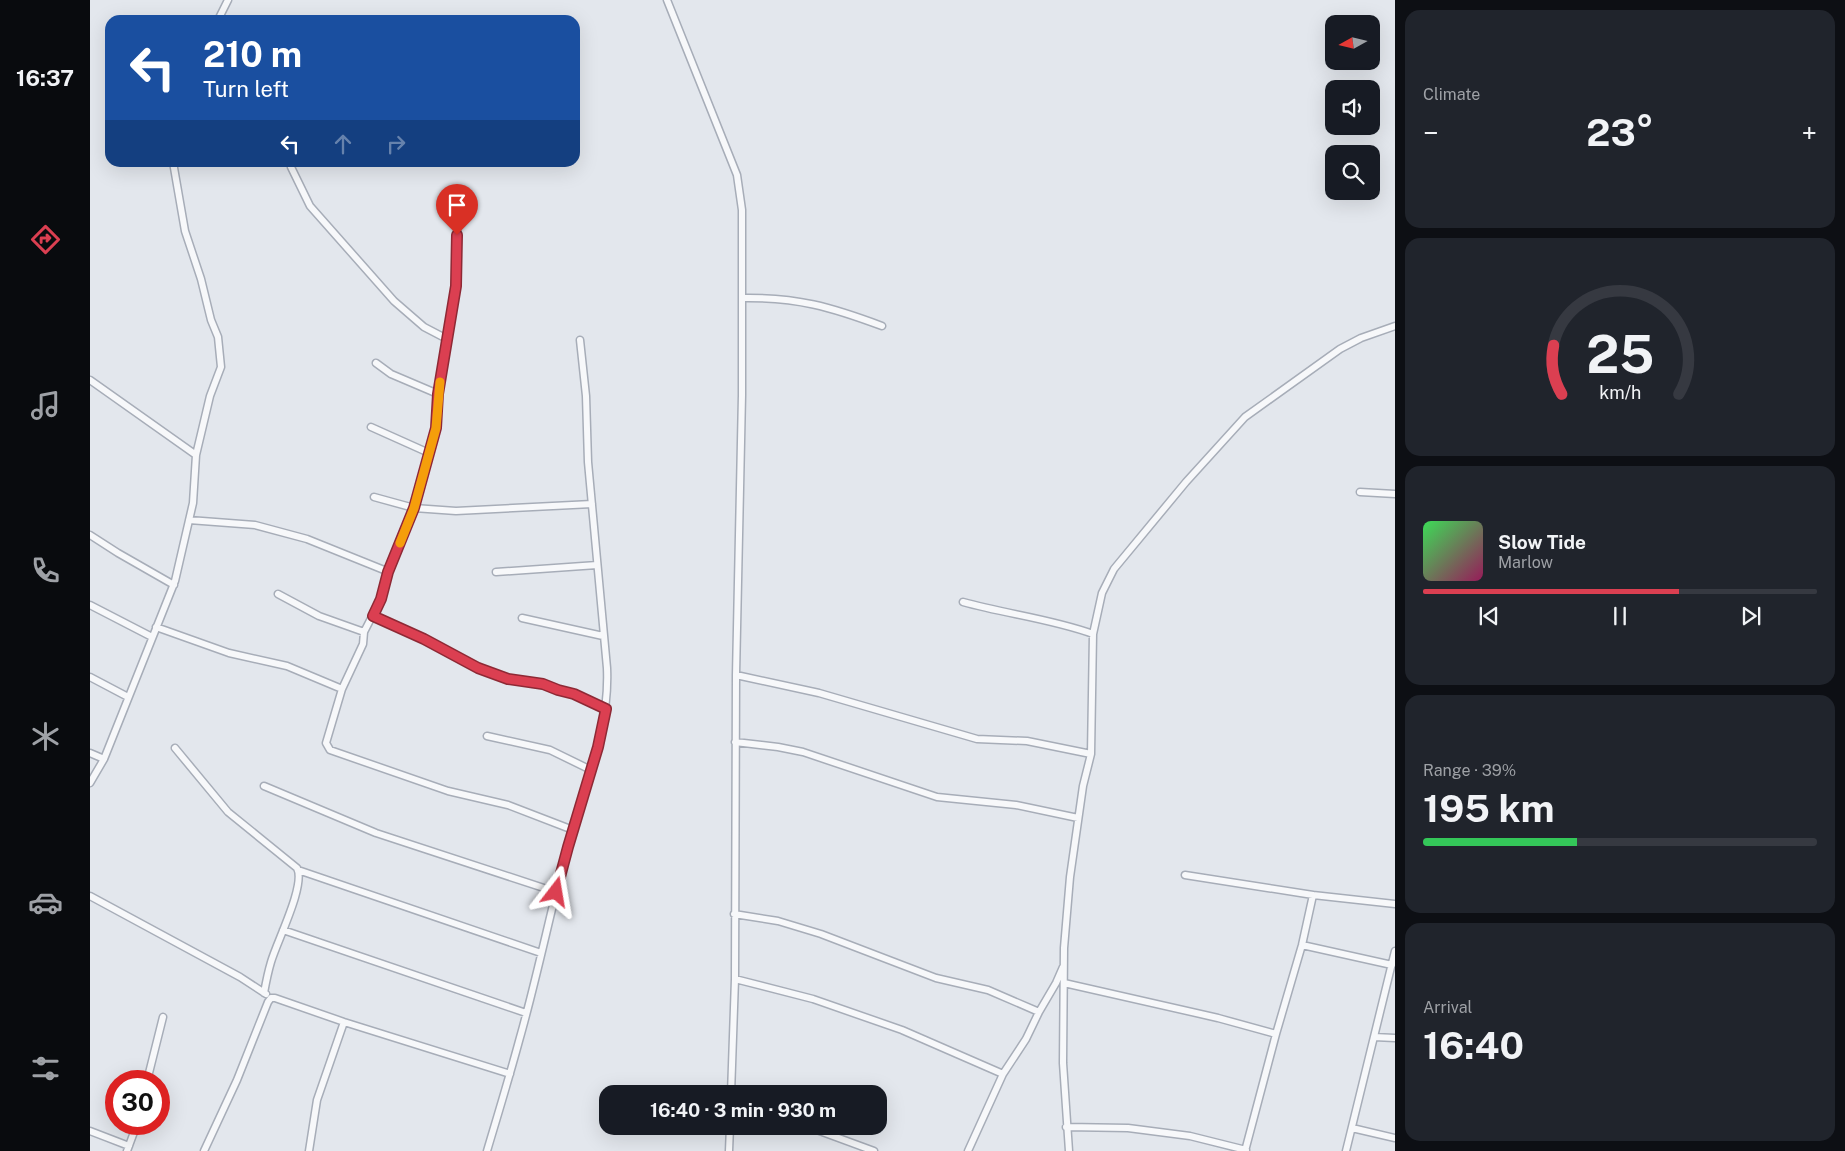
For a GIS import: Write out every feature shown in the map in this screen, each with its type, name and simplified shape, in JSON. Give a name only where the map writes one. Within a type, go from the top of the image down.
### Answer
[{"type":"street","points":[[220,15],[228,0]]},
{"type":"street","points":[[667,0],[737,175],[742,210],[742,405],[736,675],[734,978],[731,1085]]},
{"type":"street","points":[[90,783],[104,759],[174,585],[194,503],[196,455],[210,396],[221,367],[218,338],[185,231],[174,167]]},
{"type":"street","points":[[291,167],[310,206],[394,301],[424,327],[447,339]]},
{"type":"street","points":[[458,201],[456,286],[438,394],[436,428],[414,508],[388,572],[381,599],[364,632],[363,644],[342,689],[326,743],[330,750],[448,791],[508,805],[573,830]]},
{"type":"street","points":[[742,298],[769,298],[809,302],[842,311],[882,326]]},
{"type":"street","points":[[1069,1151],[1063,1063],[1064,964],[1070,877],[1083,786],[1091,754],[1093,634],[1102,593],[1114,569],[1186,482],[1245,417],[1340,349],[1361,338],[1395,326]]},
{"type":"street","points":[[489,1150],[556,892],[598,747],[606,709],[608,685],[588,462],[586,396],[580,340]]},
{"type":"street","points":[[376,364],[391,374],[438,394]]},
{"type":"street","points":[[90,380],[196,455]]},
{"type":"street","points":[[370,427],[429,453]]},
{"type":"street","points":[[1360,492],[1395,494]]},
{"type":"street","points":[[374,497],[414,508],[456,511],[592,504]]},
{"type":"street","points":[[189,520],[254,525],[307,539],[388,572]]},
{"type":"street","points":[[90,535],[174,585]]},
{"type":"street","points":[[496,572],[597,564]]},
{"type":"street","points":[[278,594],[320,616],[364,632]]},
{"type":"street","points":[[963,602],[1079,629],[1093,634]]},
{"type":"street","points":[[90,604],[152,637]]},
{"type":"street","points":[[373,616],[424,639],[478,668],[508,679],[551,687],[574,694],[606,709]]},
{"type":"street","points":[[522,618],[603,636]]},
{"type":"street","points":[[156,628],[230,653],[287,666],[342,689]]},
{"type":"street","points":[[736,675],[819,693],[977,739],[1027,741],[1091,754]]},
{"type":"street","points":[[90,677],[128,697]]},
{"type":"street","points":[[487,736],[550,750],[591,770]]},
{"type":"street","points":[[735,742],[803,752],[937,797],[1016,805],[1078,818]]},
{"type":"street","points":[[175,748],[228,812],[298,870],[541,953]]},
{"type":"street","points":[[90,753],[104,759]]},
{"type":"street","points":[[264,786],[376,833],[556,892]]},
{"type":"street","points":[[264,993],[272,961],[299,882],[298,870]]},
{"type":"street","points":[[1185,875],[1313,895],[1395,904]]},
{"type":"street","points":[[1066,1127],[1128,1128],[1190,1136],[1246,1151],[1276,1034],[1302,945],[1313,895]]},
{"type":"street","points":[[90,896],[240,977],[271,998],[510,1074]]},
{"type":"street","points":[[734,914],[778,921],[936,978],[988,990],[1039,1012]]},
{"type":"street","points":[[283,930],[526,1013]]},
{"type":"street","points":[[1302,945],[1392,965]]},
{"type":"street","points":[[1346,1151],[1374,1037],[1393,975],[1392,965],[1395,950]]},
{"type":"street","points":[[968,1151],[1003,1074],[1026,1039],[1064,964]]},
{"type":"street","points":[[734,978],[814,999],[902,1030],[1003,1074]]},
{"type":"street","points":[[1064,983],[1192,1012],[1276,1034]]},
{"type":"street","points":[[204,1151],[237,1080],[271,998]]},
{"type":"street","points":[[150,1070],[163,1017]]},
{"type":"street","points":[[309,1151],[317,1100],[344,1022]]},
{"type":"street","points":[[1374,1037],[1395,1038]]},
{"type":"street","points":[[1352,1128],[1395,1138]]},
{"type":"street","points":[[90,1131],[128,1148],[133,1135]]},
{"type":"street","points":[[729,1151],[730,1135]]},
{"type":"street","points":[[830,1135],[874,1151]]},
{"type":"slow traffic","points":[[400,543],[414,508],[436,428],[440,382]]},
{"type":"route","points":[[457,235],[456,286],[438,394],[436,428],[414,508],[388,572],[381,599],[373,616],[424,639],[478,668],[508,679],[543,684],[574,694],[606,709],[598,747],[556,892]]}]
